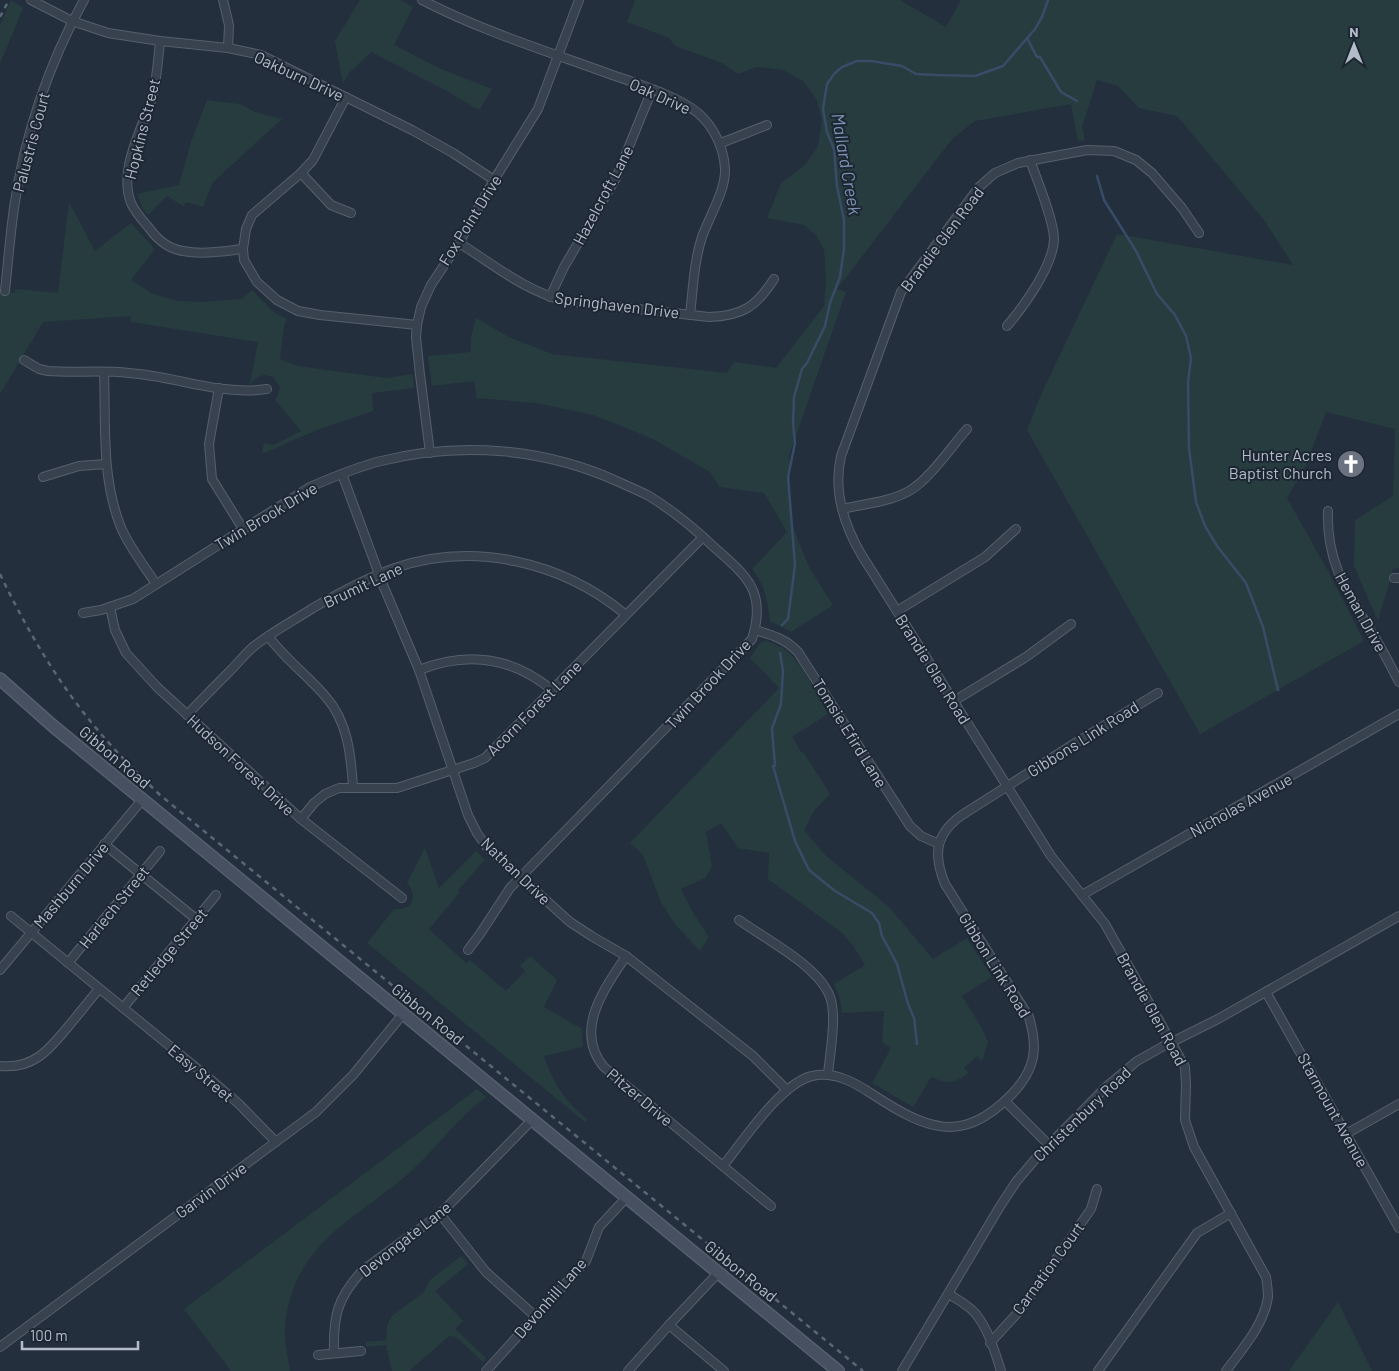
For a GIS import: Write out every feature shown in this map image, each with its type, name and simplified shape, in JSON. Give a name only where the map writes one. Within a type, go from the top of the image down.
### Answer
[{"type":"main road","name":"Gibbon Road","points":[[0,679],[52,726],[838,1371]]},
{"type":"street","name":"Oakburn Drive","points":[[31,0],[72,21],[108,33],[228,48],[261,55],[412,130],[453,153],[494,180]]},
{"type":"street","name":"Palustris Court","points":[[5,291],[14,207],[24,159],[45,86],[72,21],[84,0]]},
{"type":"street","points":[[223,0],[230,25],[228,48]]},
{"type":"street","name":"Oak Drive","points":[[422,0],[456,17],[652,90],[686,105],[698,113],[708,124],[720,143],[725,171],[722,186],[698,251],[690,315]]},
{"type":"street","name":"Fox Point Drive","points":[[430,452],[420,375],[417,325],[420,307],[430,285],[459,243],[494,180],[538,109],[579,0]]},
{"type":"street","name":"Hopkins Street","points":[[160,41],[152,96],[138,135],[128,172],[127,191],[132,205],[156,236],[169,246],[181,251],[243,249]]},
{"type":"street","name":"Hazelcroft Lane","points":[[550,297],[564,267],[616,178],[652,90]]},
{"type":"street","points":[[346,97],[313,160],[301,173],[252,215],[246,229],[243,249],[244,260],[257,282],[286,306],[320,314],[417,325]]},
{"type":"street","points":[[720,143],[767,125]]},
{"type":"street","name":"Brandie Glen Road","points":[[1199,233],[1182,208],[1152,172],[1131,158],[1114,151],[1093,150],[1030,160],[1005,168],[987,179],[901,292],[842,456],[837,478],[842,509],[849,533],[1051,856],[1105,924],[1185,1067],[1185,1120],[1194,1147],[1266,1277],[1268,1296],[1264,1311],[1256,1329],[1226,1371]]},
{"type":"street","points":[[1007,326],[1034,290],[1053,246],[1052,228],[1030,160]]},
{"type":"street","points":[[301,173],[331,205],[351,213]]},
{"type":"street","name":"Springhaven Drive","points":[[459,243],[526,286],[550,297],[566,301],[709,317],[728,316],[737,314],[751,306],[762,297],[774,279]]},
{"type":"street","points":[[24,360],[38,369],[48,371],[130,373],[219,388],[255,391],[266,389]]},
{"type":"street","points":[[104,372],[108,483],[121,527],[156,584]]},
{"type":"street","points":[[219,388],[209,444],[212,479],[243,529]]},
{"type":"street","points":[[842,509],[884,500],[908,492],[925,478],[967,430]]},
{"type":"street","name":"Twin Brook Drive","points":[[83,613],[110,607],[133,599],[310,487],[380,461],[430,452],[459,450],[505,451],[555,459],[590,469],[647,495],[677,515],[704,537],[736,566],[754,589],[758,607],[752,639],[510,888],[468,950]]},
{"type":"street","points":[[43,477],[73,467],[106,464]]},
{"type":"street","name":"Nathan Drive","points":[[342,474],[379,575],[419,670],[468,815],[486,846],[570,922],[626,956],[753,1056],[786,1089]]},
{"type":"street","name":"Heman Drive","points":[[1328,511],[1329,542],[1339,575],[1399,682]]},
{"type":"street","points":[[897,611],[985,558],[1016,529]]},
{"type":"street","name":"Acorn Forest Lane","points":[[301,819],[314,803],[326,794],[339,788],[397,788],[485,758],[625,614],[704,537]]},
{"type":"street","name":"Brumit Lane","points":[[187,715],[251,649],[268,636],[334,596],[394,568],[429,560],[467,557],[503,559],[540,567],[578,582],[598,593],[625,614]]},
{"type":"street","name":"Hudson Forest Drive","points":[[110,607],[115,630],[126,653],[157,687],[301,819],[402,898]]},
{"type":"street","points":[[954,700],[1026,657],[1071,624]]},
{"type":"street","name":"Tomsie Efird Lane","points":[[755,630],[777,636],[790,643],[798,652],[910,826],[921,836],[939,844]]},
{"type":"street","points":[[268,636],[288,660],[327,698],[338,715],[350,750],[353,787]]},
{"type":"street","points":[[419,670],[454,660],[476,659],[512,666],[528,673],[552,690]]},
{"type":"street","name":"Gibbons Link Road","points":[[1008,786],[1158,693]]},
{"type":"street","name":"Nicholas Avenue","points":[[1082,895],[1399,714]]},
{"type":"street","points":[[939,844],[952,822],[1008,786]]},
{"type":"street","name":"Mashburn Drive","points":[[0,970],[142,800]]},
{"type":"street","points":[[104,844],[196,919]]},
{"type":"street","name":"Gibbon Link Road","points":[[828,1074],[847,1080],[913,1119],[932,1126],[951,1127],[969,1124],[981,1119],[1005,1101],[1026,1076],[1032,1062],[1035,1045],[1029,1017],[945,884],[939,870],[937,855],[939,844]]},
{"type":"street","name":"Harlech Street","points":[[68,963],[160,851]]},
{"type":"street","name":"Retledge Street","points":[[122,1008],[216,895]]},
{"type":"street","name":"Easy Street","points":[[11,916],[239,1104],[276,1142]]},
{"type":"street","name":"Christenbury Road","points":[[902,1371],[1007,1194],[1025,1170],[1125,1070],[1399,916]]},
{"type":"street","points":[[723,1166],[786,1089],[804,1078],[828,1074],[833,1011],[830,998],[822,981],[803,965],[739,920]]},
{"type":"street","name":"Pitzer Drive","points":[[626,956],[610,979],[593,1014],[592,1039],[598,1059],[604,1067],[655,1111],[771,1206]]},
{"type":"street","points":[[0,1066],[12,1067],[25,1064],[43,1055],[99,989]]},
{"type":"street","name":"Starmount Avenue","points":[[1266,992],[1399,1228]]},
{"type":"street","name":"Garvin Drive","points":[[1,1345],[316,1112],[335,1094],[403,1014]]},
{"type":"street","points":[[1005,1101],[1049,1145]]},
{"type":"street","points":[[1346,1134],[1399,1104]]},
{"type":"street","name":"Devongate Lane","points":[[334,1354],[336,1314],[341,1299],[351,1284],[363,1270],[440,1214],[532,1120]]},
{"type":"street","name":"Carnation Court","points":[[990,1343],[1022,1308],[1091,1209],[1097,1188]]},
{"type":"street","name":"Devonhill Lane","points":[[486,1371],[586,1261],[599,1227],[626,1198]]},
{"type":"street","points":[[1098,1371],[1197,1233],[1231,1213]]},
{"type":"street","points":[[440,1214],[486,1272],[535,1316]]},
{"type":"street","points":[[628,1371],[718,1273]]},
{"type":"street","points":[[948,1294],[974,1312],[990,1343],[1000,1371]]},
{"type":"street","points":[[669,1325],[724,1371]]},
{"type":"street","points":[[318,1355],[361,1351]]},
{"type":"green space","points":[[11,0],[23,8],[0,64],[0,25]]},
{"type":"green space","points":[[360,0],[400,0],[413,7],[394,45],[441,69],[492,89],[479,110],[445,90],[371,52],[349,73],[343,84],[335,41]]},
{"type":"green space","points":[[635,0],[900,0],[946,27],[961,0],[1399,0],[1399,568],[1393,569],[1378,621],[1354,566],[1355,520],[1393,496],[1395,429],[1326,412],[1305,467],[1287,498],[1364,641],[1200,734],[1027,430],[1040,397],[1117,234],[1293,265],[1264,220],[1177,116],[1139,108],[1118,86],[1097,80],[1082,127],[1085,140],[1078,141],[1071,104],[975,121],[953,138],[837,289],[846,292],[789,456],[792,525],[809,567],[833,605],[791,632],[770,621],[765,594],[752,569],[787,532],[764,493],[720,487],[710,472],[649,437],[593,415],[536,403],[477,398],[474,381],[432,386],[428,356],[471,352],[471,337],[476,318],[509,337],[552,354],[727,373],[734,362],[776,368],[824,306],[826,279],[824,250],[816,235],[804,225],[767,218],[781,183],[805,165],[818,146],[822,120],[817,100],[803,81],[783,70],[757,67],[738,74],[722,63],[675,46],[669,38],[627,22]]},
{"type":"green space","points":[[207,100],[240,104],[255,112],[282,119],[213,182],[203,207],[186,202],[183,206],[167,196],[148,215],[143,209],[137,194],[179,185],[191,142]]},
{"type":"green space","points":[[69,202],[95,251],[131,223],[155,249],[131,280],[153,294],[178,301],[203,302],[242,299],[252,290],[275,313],[287,319],[284,326],[280,359],[298,366],[386,378],[413,374],[414,388],[372,393],[373,411],[317,430],[262,454],[264,443],[274,445],[301,431],[275,400],[280,387],[273,377],[260,376],[250,385],[258,342],[131,322],[131,316],[43,322],[0,394],[0,290],[15,293],[15,289],[58,293]]},
{"type":"green space","points":[[766,641],[782,648],[793,656],[828,714],[792,737],[830,794],[814,811],[804,830],[825,855],[889,907],[933,959],[967,938],[992,977],[962,996],[982,1028],[988,1042],[982,1061],[977,1056],[964,1068],[969,1073],[954,1081],[946,1082],[931,1077],[913,1107],[872,1083],[891,1048],[882,1042],[884,1011],[842,1013],[840,998],[834,984],[865,965],[854,947],[841,932],[768,879],[769,853],[738,848],[721,823],[706,832],[712,866],[705,878],[681,889],[693,913],[709,937],[700,951],[675,924],[661,902],[643,855],[630,843],[779,688],[750,658],[761,642]]},
{"type":"green space","points":[[425,848],[439,888],[476,851],[485,860],[458,890],[460,892],[429,929],[466,963],[470,960],[506,991],[525,971],[520,966],[530,956],[557,980],[544,1007],[582,1029],[583,1047],[544,1056],[556,1084],[573,1106],[588,1120],[585,1122],[367,943],[394,909],[406,908],[412,902],[412,893],[407,883]]},
{"type":"green space","points":[[477,1089],[486,1097],[466,1114],[410,1172],[330,1236],[314,1253],[301,1273],[291,1297],[285,1326],[290,1371],[231,1371],[184,1309]]},
{"type":"green space","points":[[461,1256],[468,1264],[435,1291],[463,1321],[455,1329],[486,1358],[483,1362],[456,1337],[449,1336],[409,1371],[392,1371],[386,1345],[366,1347],[366,1342],[386,1340],[387,1325],[392,1316],[424,1292],[430,1280]]},
{"type":"green space","points":[[1338,1302],[1372,1371],[1289,1371]]},
{"type":"waterway","name":"Mallard Creek","points":[[782,625],[788,619],[795,565],[788,477],[795,443],[793,423],[794,397],[802,369],[807,363],[825,326],[830,303],[840,277],[844,249],[844,220],[837,186],[834,149],[827,132],[823,109],[827,84],[842,67],[857,61],[871,61],[902,66],[916,74],[936,75],[975,76],[1003,66],[1035,29],[1048,0]]},
{"type":"waterway","points":[[1027,38],[1037,57],[1040,57],[1061,92],[1077,101]]},
{"type":"waterway","points":[[1097,176],[1104,200],[1136,251],[1157,294],[1175,315],[1186,336],[1191,358],[1188,382],[1189,448],[1196,502],[1205,526],[1217,546],[1246,583],[1263,627],[1278,690]]},
{"type":"waterway","name":"Mallard Creek","points":[[780,653],[783,671],[781,704],[772,728],[775,766],[773,766],[795,841],[809,870],[835,891],[872,913],[879,923],[882,936],[897,964],[908,1004],[914,1018],[917,1044]]},
{"type":"railway","points":[[0,17],[9,0]]},
{"type":"railway","points":[[0,574],[39,648],[74,700],[95,727],[131,767],[160,795],[863,1371]]},
{"type":"place","name":"Hunter Acres Baptist Church","points":[[1351,464]]}]
